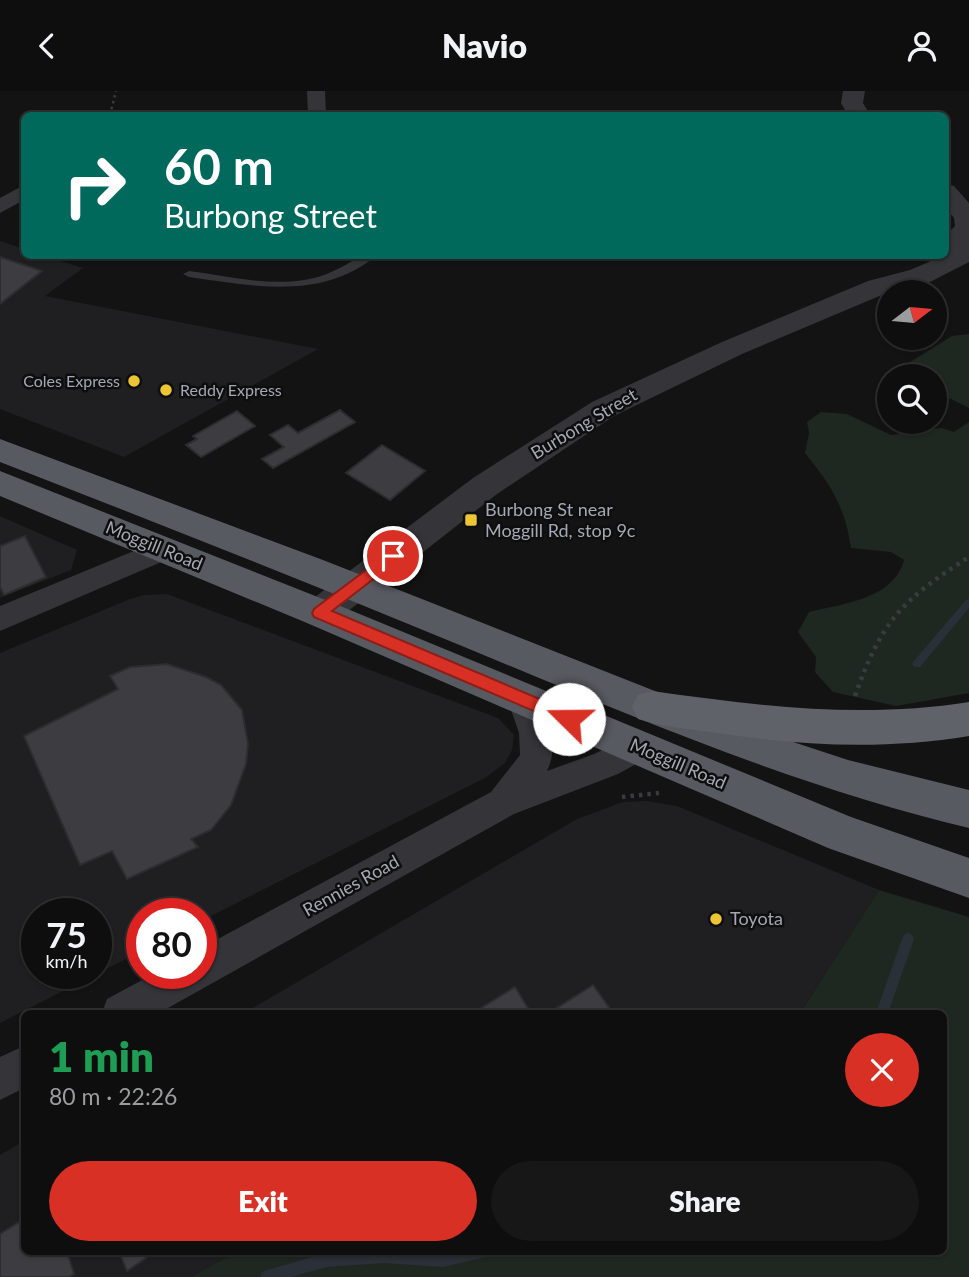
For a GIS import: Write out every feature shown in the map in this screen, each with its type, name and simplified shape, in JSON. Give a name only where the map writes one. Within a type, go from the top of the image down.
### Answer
[{"type":"highway","name":"Moggill Road","points":[[0,450],[352,585],[652,707],[817,770],[872,787],[969,809]]},
{"type":"highway","name":"Moggill Road","points":[[0,483],[320,613],[843,834],[969,878]]},
{"type":"highway","points":[[652,707],[831,730],[918,728],[969,719]]},
{"type":"street","points":[[316,91],[317,112]]},
{"type":"street","points":[[854,91],[852,103],[857,112]]},
{"type":"street","points":[[949,182],[969,195]]},
{"type":"street","points":[[0,208],[21,193]]},
{"type":"street","points":[[949,196],[967,217],[968,227],[958,240],[949,245]]},
{"type":"street","name":"Burbong Street","points":[[905,280],[920,276],[969,253]]},
{"type":"street","name":"Burbong Street","points":[[889,280],[922,259]]},
{"type":"street","name":"Burbong Street","points":[[320,613],[352,585],[485,486],[603,409],[732,348],[877,287]]},
{"type":"street","points":[[0,619],[163,550]]},
{"type":"street","name":"Rennies Road","points":[[502,803],[531,773],[537,761],[539,739],[524,701]]},
{"type":"street","name":"Rennies Road","points":[[217,960],[502,803],[606,764],[637,747]]},
{"type":"street","points":[[126,1010],[164,989]]},
{"type":"street","points":[[0,1080],[21,1068]]},
{"type":"lane","points":[[189,274],[248,282],[304,284],[339,273],[365,259]]},
{"type":"path","points":[[111,112],[116,91]]},
{"type":"path","points":[[854,700],[865,668],[889,621],[941,575],[969,558]]},
{"type":"shaded area","points":[[0,241],[21,248],[21,259],[54,259],[83,268],[45,296],[318,349],[124,457],[0,409]]},
{"type":"shaded area","points":[[969,334],[969,408],[947,397],[947,364],[907,364],[930,350],[947,350],[947,339]]},
{"type":"shaded area","points":[[821,412],[847,414],[877,428],[877,434],[891,435],[947,434],[947,430],[954,432],[969,422],[969,693],[896,706],[833,692],[815,672],[816,657],[798,632],[809,612],[865,598],[878,591],[890,583],[904,560],[891,552],[851,548],[841,508],[805,453],[809,433],[807,422]]},
{"type":"shaded area","points":[[0,516],[77,550],[71,570],[0,598]]},
{"type":"shaded area","points":[[167,594],[498,718],[514,735],[512,750],[505,763],[485,778],[217,913],[217,898],[126,898],[126,959],[112,966],[112,898],[21,898],[21,989],[67,989],[0,1023],[0,653],[130,599]]},
{"type":"shaded area","points":[[647,801],[677,806],[879,890],[802,1010],[249,1010],[577,819],[623,802]]},
{"type":"shaded area","points":[[879,890],[969,917],[969,1277],[190,1277],[234,1255],[947,1255],[947,1010],[802,1010]]},
{"type":"shaded area","points":[[21,1143],[21,1255],[234,1255],[190,1277],[0,1277],[0,1155]]},
{"type":"building","points":[[0,257],[42,271],[0,304]]},
{"type":"building","points":[[340,410],[355,422],[273,468],[262,459],[284,447],[270,435],[288,425],[298,433]]},
{"type":"building","points":[[237,411],[255,426],[201,457],[186,445],[197,439],[193,436]]},
{"type":"building","points":[[382,445],[425,471],[390,500],[346,473]]},
{"type":"building","points":[[25,536],[46,577],[4,595],[0,587],[0,546]]},
{"type":"building","points":[[167,664],[221,685],[242,710],[248,744],[246,764],[231,805],[211,830],[191,839],[198,847],[127,879],[112,851],[80,865],[24,736],[118,689],[110,676],[130,667]]},
{"type":"building","points":[[593,985],[611,1010],[554,1010]]},
{"type":"building","points":[[515,987],[529,1010],[482,1010],[481,1008]]},
{"type":"building","points":[[21,1221],[21,1255],[68,1255],[74,1274],[69,1277],[0,1277],[0,1234]]},
{"type":"building","points":[[121,1255],[150,1255],[127,1271]]},
{"type":"waterway","points":[[917,664],[969,602]]},
{"type":"waterway","points":[[883,1010],[908,939]]},
{"type":"waterway","points":[[267,1277],[327,1260],[384,1256],[443,1260],[464,1255]]},
{"type":"place","name":"Coles Express","points":[[134,381]]},
{"type":"place","name":"Reddy Express","points":[[166,390]]},
{"type":"place","name":"Burbong St near Moggill Rd, stop 9c","points":[[471,520]]},
{"type":"place","name":"Toyota","points":[[716,919]]},
{"type":"route","points":[[393,556],[352,585],[320,613],[569,719]]}]
